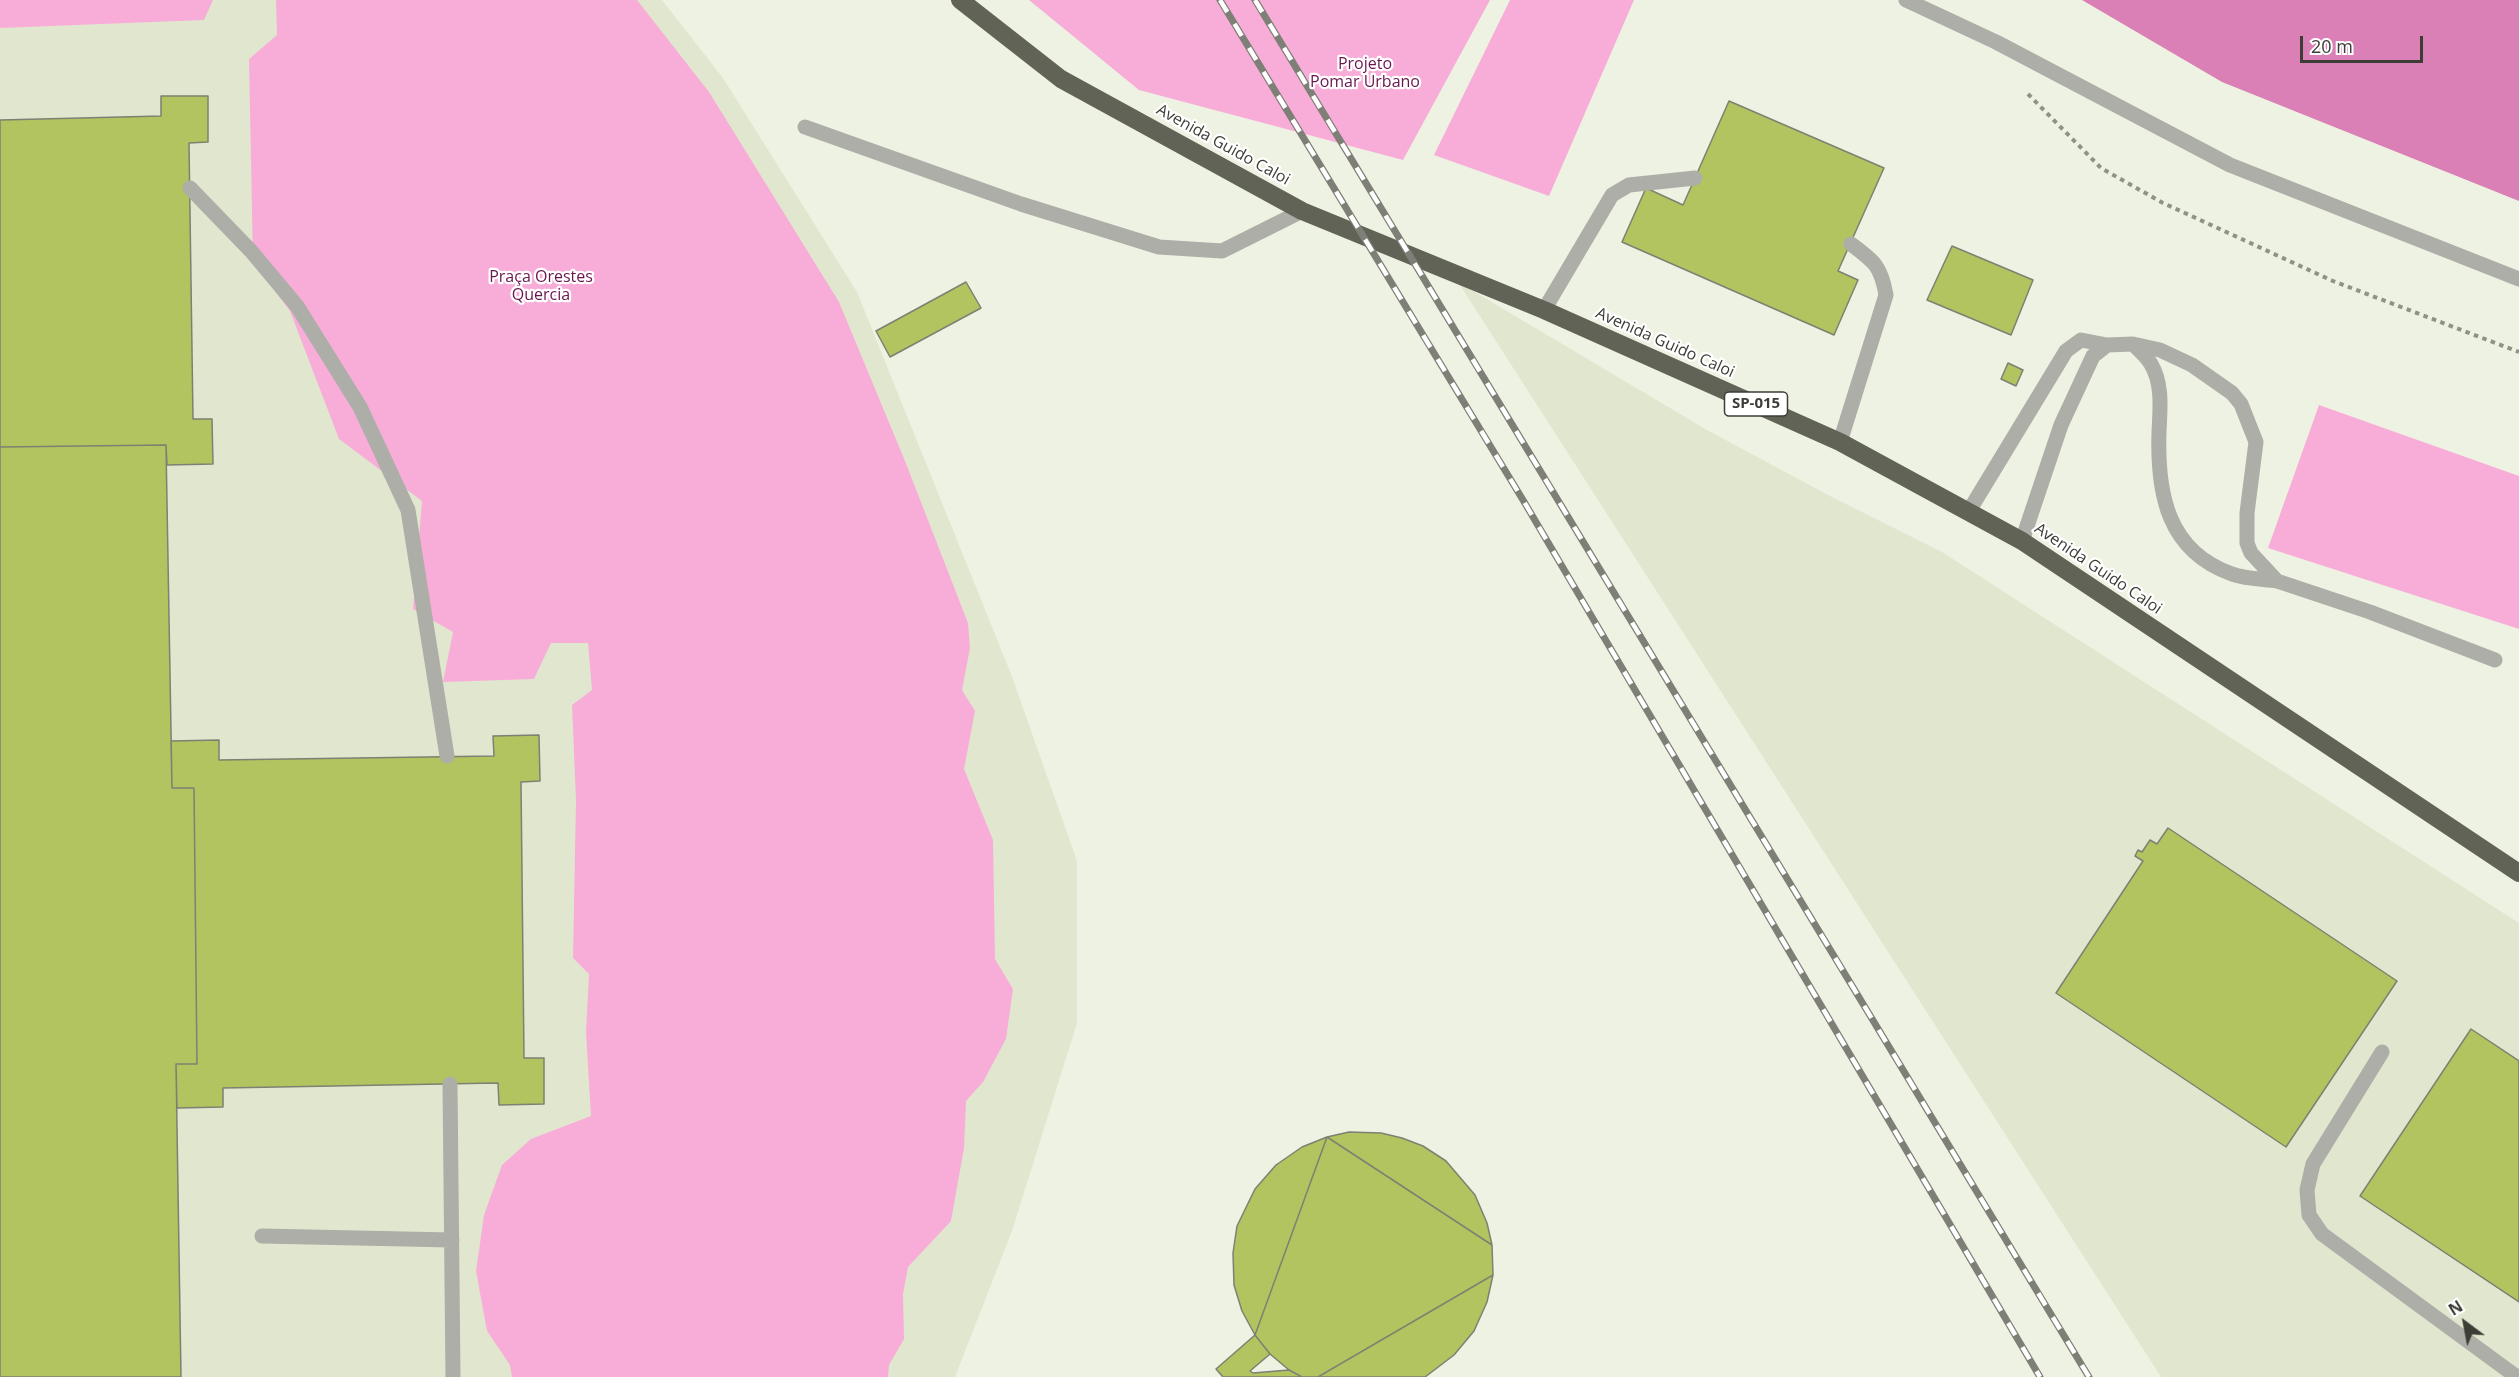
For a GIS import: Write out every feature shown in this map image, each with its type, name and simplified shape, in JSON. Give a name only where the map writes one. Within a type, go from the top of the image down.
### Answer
[{"type":"highway","name":"Avenida Guido Caloi","points":[[960,0],[1061,79],[1302,211],[1544,310],[1840,442],[1969,511],[2022,541],[2519,873]]},
{"type":"street","points":[[1906,0],[1996,42],[2230,165],[2519,279]]},
{"type":"street","points":[[805,127],[1021,204],[1159,247],[1222,251],[1302,211]]},
{"type":"street","points":[[1544,310],[1612,195],[1629,185],[1695,178]]},
{"type":"street","points":[[190,188],[251,251],[297,306],[360,407],[408,510],[447,756]]},
{"type":"street","points":[[1840,442],[1886,295],[1883,276],[1872,260],[1851,244]]},
{"type":"street","points":[[1969,511],[2066,351],[2080,340],[2093,340],[2107,345],[2133,344],[2160,350],[2192,365],[2232,393],[2241,404],[2256,442],[2247,513],[2247,543],[2251,553],[2277,581]]},
{"type":"street","points":[[2133,344],[2152,365],[2160,390],[2159,470],[2164,502],[2179,535],[2200,559],[2233,574],[2277,581],[2370,612],[2495,660]]},
{"type":"street","points":[[2022,541],[2061,425],[2093,356],[2107,345]]},
{"type":"street","points":[[2382,1052],[2313,1164],[2307,1190],[2309,1215],[2322,1234],[2517,1377]]},
{"type":"street","points":[[450,1084],[453,1377]]},
{"type":"street","points":[[262,1236],[452,1240]]},
{"type":"path","points":[[2022,87],[2101,168],[2163,203],[2333,281],[2519,352]]},
{"type":"shaded area","points":[[0,0],[662,0],[723,78],[857,292],[1011,674],[1077,861],[1077,1023],[1012,1231],[955,1377],[0,1377]]},
{"type":"shaded area","points":[[2082,0],[2519,0],[2519,201],[2222,82]]},
{"type":"shaded area","points":[[1458,282],[1707,430],[1830,496],[1942,552],[2519,923],[2519,1377],[2161,1377]]},
{"type":"green space","points":[[0,0],[213,0],[204,20],[0,28]]},
{"type":"green space","name":"Praça Orestes Quercia","points":[[276,0],[637,0],[709,92],[839,302],[905,461],[968,623],[970,648],[962,690],[975,711],[964,769],[993,840],[995,959],[1013,989],[1006,1039],[983,1082],[966,1101],[964,1148],[951,1221],[908,1267],[903,1294],[904,1339],[889,1365],[888,1377],[512,1377],[510,1365],[487,1331],[476,1271],[484,1215],[502,1165],[531,1139],[591,1116],[586,1032],[589,974],[573,958],[576,800],[572,705],[592,690],[588,643],[551,643],[534,679],[443,682],[453,632],[413,609],[422,501],[339,439],[290,311],[253,262],[249,59],[277,35]]},
{"type":"green space","name":"Projeto Pomar Urbano","points":[[1029,0],[1490,0],[1403,160],[1139,90]]},
{"type":"green space","points":[[1510,0],[1634,0],[1549,196],[1434,155]]},
{"type":"green space","points":[[2319,405],[2519,476],[2519,629],[2268,548]]},
{"type":"building","points":[[161,96],[208,96],[208,142],[189,143],[193,419],[212,419],[213,464],[167,465],[166,445],[0,447],[0,120],[161,116]]},
{"type":"building","points":[[1729,101],[1884,168],[1838,271],[1858,280],[1834,335],[1622,242],[1646,188],[1683,205]]},
{"type":"building","points":[[1952,246],[2033,280],[2011,335],[1927,300]]},
{"type":"building","points":[[966,282],[981,308],[890,357],[876,331]]},
{"type":"building","points":[[2008,363],[2023,370],[2016,386],[2001,379]]},
{"type":"building","points":[[166,445],[172,788],[194,788],[197,1064],[176,1064],[181,1377],[0,1377],[0,447]]},
{"type":"building","points":[[539,735],[540,781],[521,782],[524,1058],[544,1058],[544,1104],[499,1105],[498,1083],[223,1088],[223,1107],[177,1108],[176,1064],[197,1064],[194,788],[172,788],[171,741],[219,740],[219,760],[494,756],[493,736]]},
{"type":"building","points":[[2168,828],[2397,981],[2286,1147],[2056,993],[2143,861],[2135,856],[2138,850],[2142,852],[2150,840],[2157,844]]},
{"type":"building","points":[[2471,1029],[2519,1061],[2519,1302],[2360,1196]]},
{"type":"building","points":[[1349,1132],[1381,1133],[1402,1138],[1423,1146],[1446,1161],[1475,1195],[1487,1223],[1492,1245],[1327,1137]]},
{"type":"building","points":[[1327,1137],[1492,1245],[1493,1275],[1318,1377],[1302,1377],[1289,1370],[1270,1354],[1255,1335]]},
{"type":"building","points":[[1327,1137],[1255,1335],[1242,1311],[1234,1285],[1233,1253],[1237,1226],[1255,1189],[1276,1165],[1302,1147]]},
{"type":"building","points":[[1493,1275],[1487,1302],[1474,1331],[1454,1355],[1425,1377],[1318,1377]]},
{"type":"building","points":[[1255,1335],[1270,1354],[1250,1371],[1253,1373],[1289,1370],[1302,1377],[1223,1377],[1216,1369]]},
{"type":"railway","points":[[1220,0],[1523,500],[2040,1377]]},
{"type":"railway","points":[[1255,0],[2089,1377]]}]
